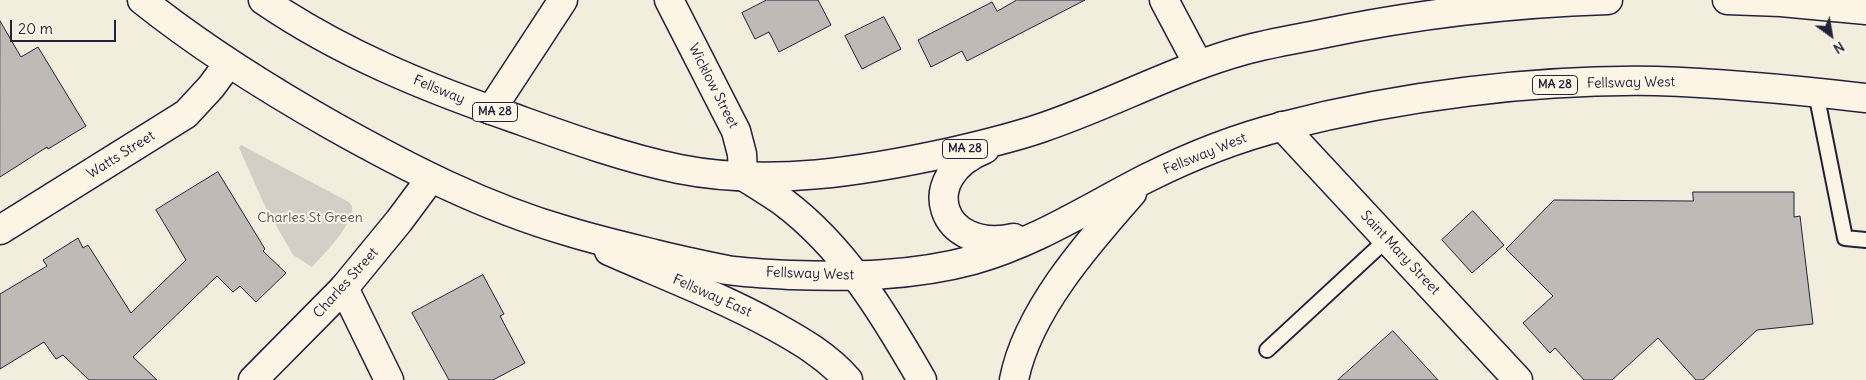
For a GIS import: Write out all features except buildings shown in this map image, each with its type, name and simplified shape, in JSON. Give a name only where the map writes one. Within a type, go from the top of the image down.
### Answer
[{"type":"main road","name":"MA 28","points":[[142,0],[174,26],[228,64],[402,164],[498,206],[564,231]]},
{"type":"main road","name":"Fellsway","points":[[263,0],[316,33],[369,61],[448,95],[618,155],[682,170],[743,176]]},
{"type":"main road","points":[[491,110],[563,0]]},
{"type":"main road","name":"Wicklow Street","points":[[669,0],[736,131],[742,154],[743,176]]},
{"type":"main road","points":[[1164,0],[1198,64]]},
{"type":"main road","name":"MA 28","points":[[743,176],[822,173],[887,165],[958,150],[1038,130],[1118,99],[1198,64],[1246,50],[1370,24],[1536,2],[1608,0]]},
{"type":"main road","points":[[1727,0],[1781,2],[1866,10]]},
{"type":"main road","name":"Watts Street","points":[[0,230],[186,114],[211,87],[228,64]]},
{"type":"main road","name":"Fellsway West","points":[[564,231],[630,248],[732,270],[773,274],[856,276],[921,270],[968,261],[1006,248],[1048,230],[1145,179],[1220,145],[1282,126],[1360,109],[1441,96],[1573,84],[1652,81],[1786,88],[1866,98]]},
{"type":"main road","name":"Saint Mary Street","points":[[1282,126],[1518,380]]},
{"type":"main road","points":[[1038,130],[982,151],[960,164],[950,176],[945,187],[944,207],[947,216],[954,225],[974,238],[988,240],[1009,239],[1048,230]]},
{"type":"main road","points":[[743,176],[782,201],[833,249],[856,276],[887,320],[922,380]]},
{"type":"main road","name":"Charles Street","points":[[253,380],[344,288],[399,221],[431,178]]},
{"type":"main road","points":[[1014,380],[1026,340],[1063,278],[1089,243],[1145,179]]},
{"type":"main road","name":"Fellsway East","points":[[564,231],[745,310],[804,343],[825,358],[848,380]]},
{"type":"main road","points":[[344,288],[389,380]]},
{"type":"lane","points":[[1816,93],[1845,238],[1866,240]]},
{"type":"lane","points":[[1267,350],[1386,240]]},
{"type":"green space","name":"Charles St Green","points":[[241,145],[349,202],[352,206],[352,213],[344,230],[312,267],[293,255],[264,204],[239,148]]}]
